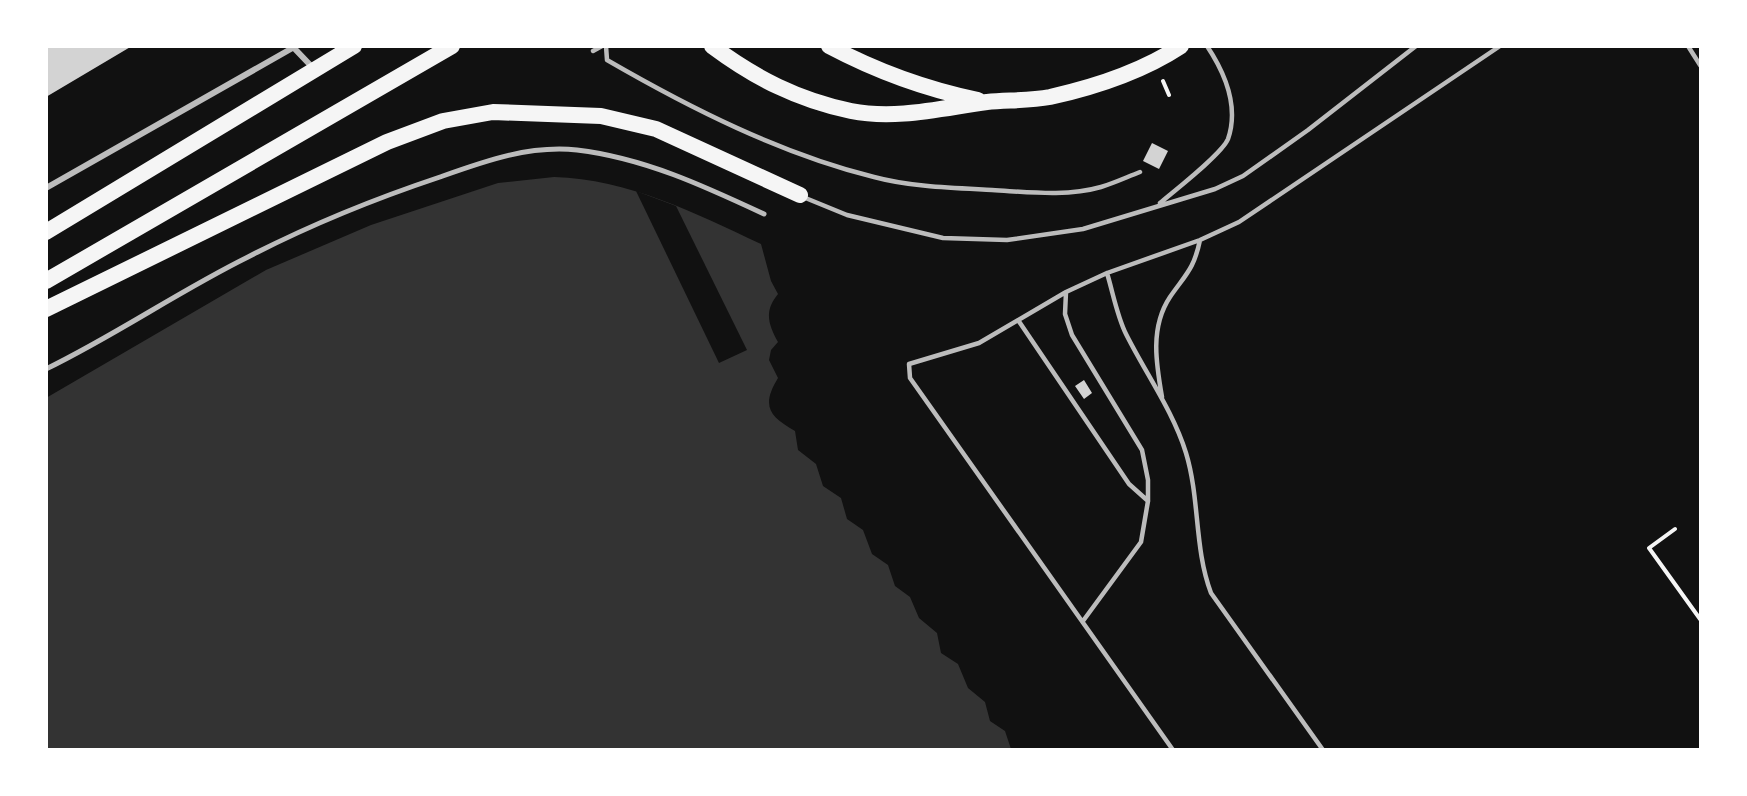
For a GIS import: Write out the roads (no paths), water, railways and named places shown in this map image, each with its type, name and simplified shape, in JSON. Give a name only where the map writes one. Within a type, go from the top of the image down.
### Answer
[{"type":"highway","points":[[46,232],[354,46]]},
{"type":"highway","points":[[46,281],[452,46]]},
{"type":"highway","points":[[712,46],[751,75],[795,94],[852,111],[916,114],[988,102],[1049,97],[1126,74],[1181,46]]},
{"type":"highway","points":[[829,46],[873,69],[932,91],[988,102]]},
{"type":"highway","points":[[46,309],[387,142],[443,121],[493,112],[601,116],[656,129],[800,195]]},
{"type":"street","points":[[46,188],[295,47],[315,70]]},
{"type":"street","points":[[46,369],[87,349],[247,257],[309,227],[396,191],[526,150],[576,150],[631,160],[688,178],[764,214]]},
{"type":"lane","points":[[592,51],[604,46],[607,60],[648,84],[731,124],[797,153],[875,178],[961,189],[1058,193],[1100,187],[1140,172]]},
{"type":"lane","points":[[1158,205],[1227,141],[1232,110],[1227,86],[1219,64],[1207,46]]},
{"type":"lane","points":[[800,195],[847,215],[943,238],[1007,240],[1083,229],[1215,189],[1243,176],[1308,130],[1416,46]]},
{"type":"lane","points":[[1173,750],[910,378],[909,364],[979,343],[1066,292],[1107,273],[1200,240],[1258,211],[1500,46]]},
{"type":"lane","points":[[1688,46],[1701,65]]},
{"type":"lane","points":[[1162,400],[1155,348],[1162,313],[1189,274],[1200,240]]},
{"type":"lane","points":[[1107,273],[1125,332],[1162,400],[1186,453],[1196,504],[1202,564],[1211,593],[1323,750]]},
{"type":"lane","points":[[1066,292],[1065,314],[1072,335],[1142,450],[1148,480],[1148,501],[1141,542],[1083,621]]},
{"type":"lane","points":[[1018,321],[1129,484],[1148,501]]}]
